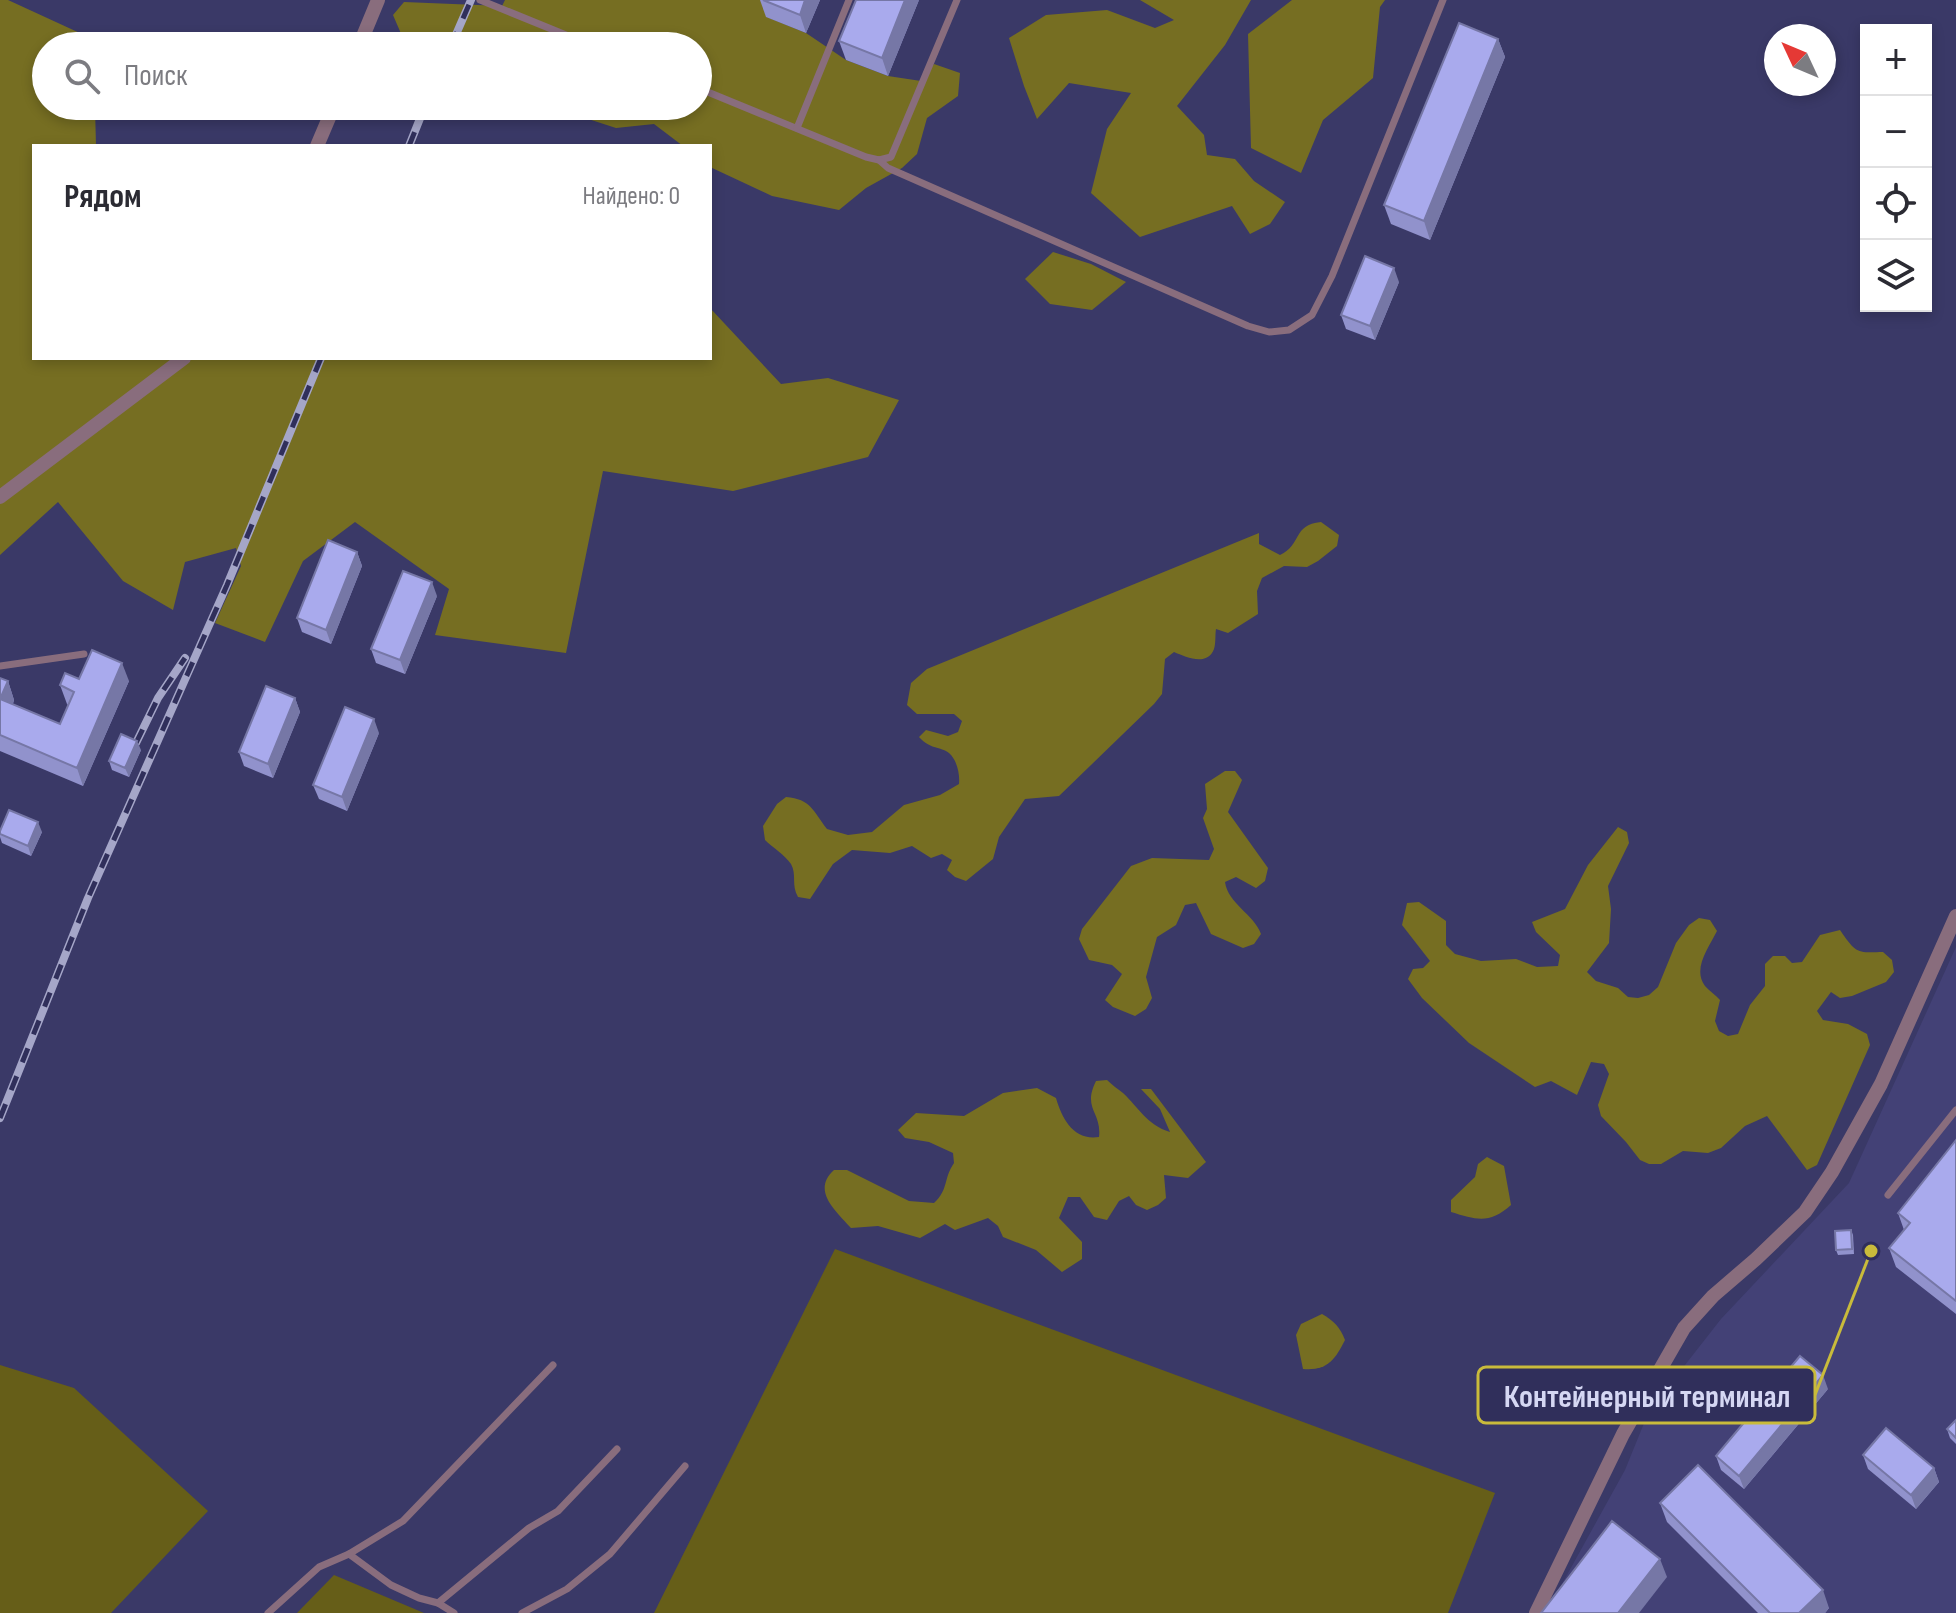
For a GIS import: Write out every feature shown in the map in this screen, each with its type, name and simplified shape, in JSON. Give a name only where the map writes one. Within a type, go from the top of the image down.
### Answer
[{"type":"street","points":[[365,32],[378,0]]},
{"type":"street","points":[[318,144],[328,120]]},
{"type":"street","points":[[0,497],[181,360]]},
{"type":"street","points":[[1536,1613],[1623,1434],[1684,1328],[1713,1296],[1805,1212],[1832,1172],[1881,1084],[1956,916]]},
{"type":"lane","points":[[480,0],[559,32]]},
{"type":"lane","points":[[797,128],[849,0]]},
{"type":"lane","points":[[712,94],[866,157],[879,160],[891,157],[957,0]]},
{"type":"lane","points":[[879,160],[888,168],[1248,326],[1269,332],[1289,330],[1312,315],[1332,276],[1443,0]]},
{"type":"lane","points":[[0,666],[84,654]]},
{"type":"lane","points":[[1888,1195],[1956,1110]]},
{"type":"lane","points":[[268,1613],[319,1567],[349,1554],[403,1521],[553,1365]]},
{"type":"lane","points":[[438,1603],[529,1528],[558,1511],[617,1449]]},
{"type":"lane","points":[[522,1613],[567,1589],[610,1554],[685,1466]]},
{"type":"lane","points":[[349,1554],[391,1585],[438,1603],[454,1613]]},
{"type":"shaded area","points":[[0,0],[8,0],[78,32],[32,32],[32,120],[95,120],[96,144],[32,144],[32,360],[712,360],[712,310],[781,384],[828,378],[899,400],[868,457],[733,491],[603,471],[566,653],[435,635],[449,589],[355,522],[303,561],[265,642],[215,623],[241,566],[236,548],[185,562],[173,610],[123,581],[58,502],[0,555]]},
{"type":"shaded area","points":[[505,0],[773,0],[767,17],[806,33],[846,60],[888,76],[921,81],[934,64],[960,73],[958,96],[927,118],[917,154],[902,168],[866,188],[839,210],[772,196],[712,168],[712,144],[680,144],[654,124],[616,128],[591,120],[712,120],[712,32],[400,32],[393,15],[404,2],[502,6]]},
{"type":"shaded area","points":[[1140,0],[1251,0],[1225,45],[1177,106],[1204,135],[1207,155],[1235,159],[1254,181],[1285,202],[1270,224],[1250,234],[1232,206],[1140,237],[1091,193],[1107,129],[1131,93],[1069,83],[1037,119],[1009,38],[1046,15],[1107,10],[1155,28],[1174,20]]},
{"type":"shaded area","points":[[1292,0],[1385,0],[1380,7],[1373,78],[1323,120],[1301,173],[1251,148],[1248,34]]},
{"type":"shaded area","points":[[1053,252],[1091,264],[1126,282],[1092,310],[1050,304],[1025,279]]},
{"type":"shaded area","points":[[1321,522],[1339,535],[1337,546],[1307,567],[1284,566],[1262,578],[1257,591],[1258,614],[1228,633],[1216,629],[1211,655],[1196,659],[1174,652],[1165,659],[1162,694],[1154,704],[1059,796],[1025,799],[999,837],[993,859],[966,881],[947,870],[952,860],[942,854],[931,858],[912,846],[890,853],[852,850],[833,864],[810,899],[798,897],[791,864],[765,840],[763,826],[777,804],[786,797],[806,803],[827,829],[848,835],[872,832],[904,805],[940,795],[959,784],[952,756],[919,737],[926,730],[948,736],[958,732],[962,721],[954,714],[917,714],[907,705],[911,683],[927,669],[1259,533],[1259,544],[1280,555],[1292,546],[1305,527]]},
{"type":"shaded area","points":[[1225,771],[1235,771],[1242,780],[1228,812],[1268,868],[1265,881],[1256,888],[1236,877],[1225,882],[1231,897],[1261,934],[1254,944],[1243,948],[1211,934],[1196,903],[1185,905],[1176,925],[1157,937],[1146,977],[1152,998],[1146,1009],[1135,1016],[1113,1007],[1105,1000],[1122,974],[1112,965],[1089,960],[1079,939],[1082,929],[1131,866],[1152,858],[1209,860],[1214,849],[1203,818],[1207,809],[1205,784]]},
{"type":"shaded area","points":[[1618,827],[1627,832],[1629,843],[1608,886],[1611,909],[1609,943],[1587,972],[1596,981],[1618,988],[1628,997],[1649,995],[1658,987],[1676,943],[1689,925],[1699,918],[1710,920],[1717,931],[1703,958],[1700,972],[1705,986],[1720,1000],[1715,1021],[1719,1031],[1728,1036],[1738,1034],[1750,1005],[1765,986],[1765,964],[1773,956],[1785,956],[1792,963],[1802,962],[1820,935],[1840,930],[1857,950],[1883,952],[1892,960],[1894,972],[1886,982],[1852,996],[1840,998],[1831,992],[1817,1011],[1823,1020],[1848,1024],[1867,1034],[1870,1045],[1817,1165],[1807,1170],[1767,1116],[1745,1126],[1721,1148],[1708,1153],[1683,1151],[1661,1164],[1640,1160],[1601,1116],[1598,1105],[1609,1074],[1604,1064],[1591,1062],[1577,1095],[1551,1081],[1535,1087],[1469,1043],[1422,998],[1408,979],[1413,969],[1423,968],[1430,961],[1402,925],[1407,903],[1419,902],[1446,921],[1446,945],[1455,954],[1481,961],[1516,959],[1537,967],[1558,966],[1560,955],[1536,932],[1532,922],[1565,909],[1588,865]]},
{"type":"shaded area","points":[[1956,947],[1956,1613],[1546,1613],[1625,1470],[1649,1411],[1721,1319],[1849,1183]]},
{"type":"shaded area","points":[[1107,1080],[1149,1121],[1170,1132],[1160,1109],[1141,1089],[1151,1089],[1206,1162],[1188,1178],[1164,1175],[1166,1198],[1147,1210],[1136,1205],[1129,1196],[1119,1201],[1107,1220],[1094,1217],[1080,1197],[1068,1197],[1059,1218],[1082,1242],[1082,1259],[1062,1272],[1036,1250],[1003,1237],[998,1226],[988,1218],[955,1230],[945,1224],[920,1238],[878,1226],[851,1228],[833,1208],[825,1193],[828,1178],[834,1170],[847,1170],[909,1201],[934,1203],[942,1193],[954,1163],[953,1153],[929,1142],[905,1138],[898,1130],[916,1113],[964,1116],[1003,1093],[1037,1088],[1056,1098],[1066,1121],[1076,1132],[1083,1136],[1099,1137],[1092,1090],[1096,1081]]},
{"type":"shaded area","points":[[1487,1157],[1504,1166],[1511,1205],[1483,1219],[1451,1212],[1451,1200],[1475,1177],[1478,1164]]},
{"type":"shaded area","points":[[835,1249],[1495,1493],[1448,1613],[654,1613]]},
{"type":"shaded area","points":[[1322,1314],[1336,1325],[1345,1340],[1329,1363],[1303,1369],[1296,1335],[1301,1324]]},
{"type":"shaded area","points":[[0,1365],[74,1388],[208,1511],[111,1613],[0,1613]]},
{"type":"shaded area","points":[[334,1575],[424,1613],[297,1613]]},
{"type":"building","points":[[763,0],[805,0],[800,15]]},
{"type":"building","points":[[856,0],[905,0],[882,58],[839,41]]},
{"type":"building","points":[[1459,23],[1498,39],[1424,221],[1384,205]]},
{"type":"building","points":[[1365,256],[1394,268],[1370,326],[1341,315]]},
{"type":"building","points":[[328,540],[357,552],[326,630],[297,618]]},
{"type":"building","points":[[403,571],[432,582],[400,660],[371,649]]},
{"type":"building","points":[[92,650],[122,663],[77,768],[0,735],[0,699],[60,724],[74,692],[60,685],[65,673],[79,679]]},
{"type":"building","points":[[0,678],[8,681],[0,699]]},
{"type":"building","points":[[266,686],[295,698],[268,764],[239,752]]},
{"type":"building","points":[[345,707],[374,719],[342,797],[313,785]]},
{"type":"building","points":[[121,734],[137,741],[125,768],[109,761]]},
{"type":"building","points":[[9,810],[38,822],[28,846],[0,834]]},
{"type":"building","points":[[1956,1140],[1956,1301],[1889,1248],[1910,1223],[1898,1213]]},
{"type":"building","points":[[1851,1230],[1852,1249],[1836,1250],[1835,1231]]},
{"type":"building","points":[[1800,1356],[1823,1375],[1739,1476],[1716,1456]]},
{"type":"building","points":[[1956,1420],[1956,1438],[1947,1429]]},
{"type":"building","points":[[1886,1428],[1934,1468],[1911,1495],[1863,1455]]},
{"type":"building","points":[[1698,1465],[1823,1590],[1799,1613],[1770,1613],[1660,1503]]},
{"type":"building","points":[[1612,1521],[1660,1559],[1618,1613],[1541,1613]]},
{"type":"railway","points":[[457,32],[471,0]]},
{"type":"railway","points":[[410,144],[419,120]]},
{"type":"railway","points":[[0,1118],[88,898],[227,585],[320,360]]},
{"type":"railway","points":[[136,743],[158,698],[185,658]]},
{"type":"place","name":"Контейнерный терминал","points":[[1871,1251]]}]
